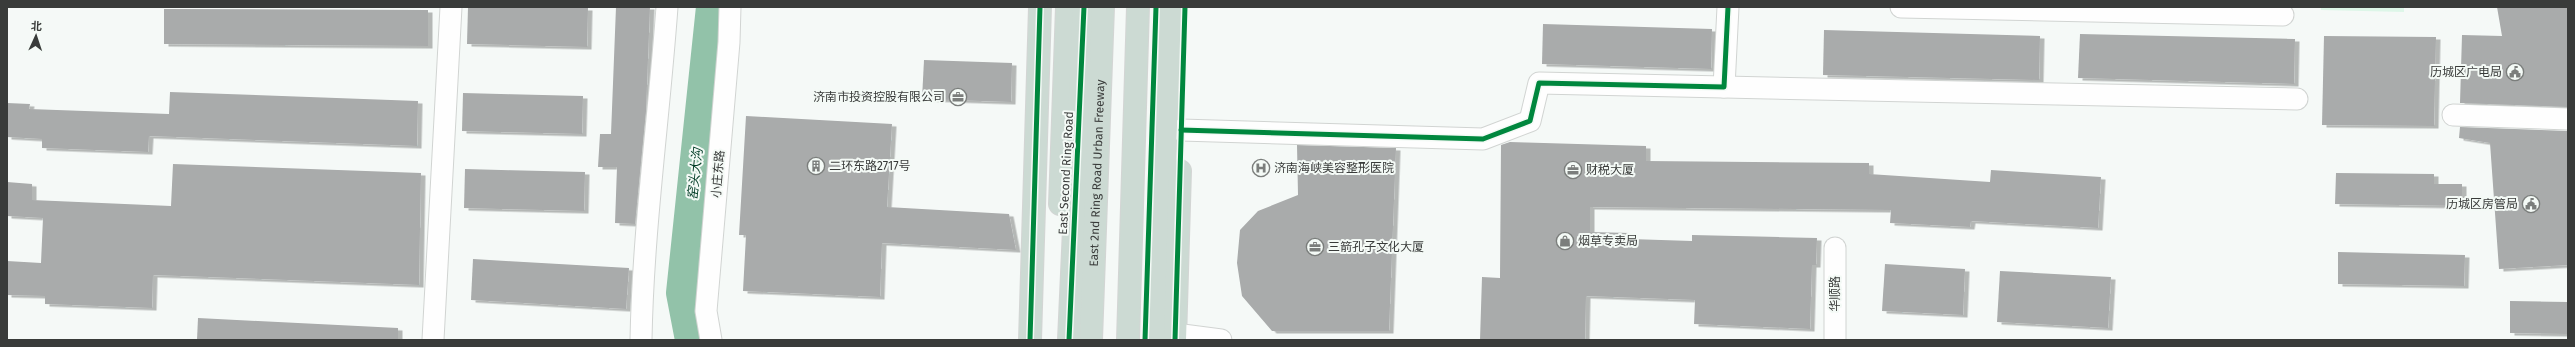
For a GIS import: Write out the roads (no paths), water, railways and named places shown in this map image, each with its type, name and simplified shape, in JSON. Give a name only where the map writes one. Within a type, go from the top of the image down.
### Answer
[{"type":"highway","points":[[1030,340],[1040,7]]},
{"type":"highway","points":[[1055,340],[1067,7]]},
{"type":"highway","name":"East Second Ring Road","points":[[1069,340],[1084,7]]},
{"type":"highway","name":"East 2nd Ring Road Urban Freeway","points":[[1092,340],[1103,7]]},
{"type":"highway","points":[[1128,340],[1138,7]]},
{"type":"highway","points":[[1145,340],[1156,7]]},
{"type":"highway","points":[[1169,338],[1171,7]]},
{"type":"highway","points":[[1169,338],[1181,130],[1185,7]]},
{"type":"street","points":[[433,340],[451,7]]},
{"type":"street","points":[[640,340],[642,274],[661,89],[667,7]]},
{"type":"street","name":"小庄东路","points":[[711,340],[706,310],[728,50],[730,7]]},
{"type":"street","points":[[1724,87],[1728,7]]},
{"type":"street","points":[[1901,7],[2116,10],[2283,15]]},
{"type":"street","points":[[1181,130],[1483,139],[1530,121],[1539,83],[2297,99]]},
{"type":"street","points":[[2453,115],[2568,119]]},
{"type":"street","name":"华顺路","points":[[1834,340],[1835,248]]},
{"type":"street","points":[[1169,338],[1221,340]]},
{"type":"waterway","name":"窑头大沟","points":[[691,340],[682,293],[712,7]]},
{"type":"place","name":"历城区广电局","points":[[2515,72]]},
{"type":"place","name":"济南市投资控股有限公司","points":[[958,97]]},
{"type":"place","name":"二环东路2717号","points":[[816,166]]},
{"type":"place","name":"济南海峡美容整形医院","points":[[1261,168]]},
{"type":"place","name":"财税大厦","points":[[1573,170]]},
{"type":"place","name":"历城区房管局","points":[[2531,204]]},
{"type":"place","name":"烟草专卖局","points":[[1565,241]]},
{"type":"place","name":"三箭孔子文化大厦","points":[[1315,247]]}]
